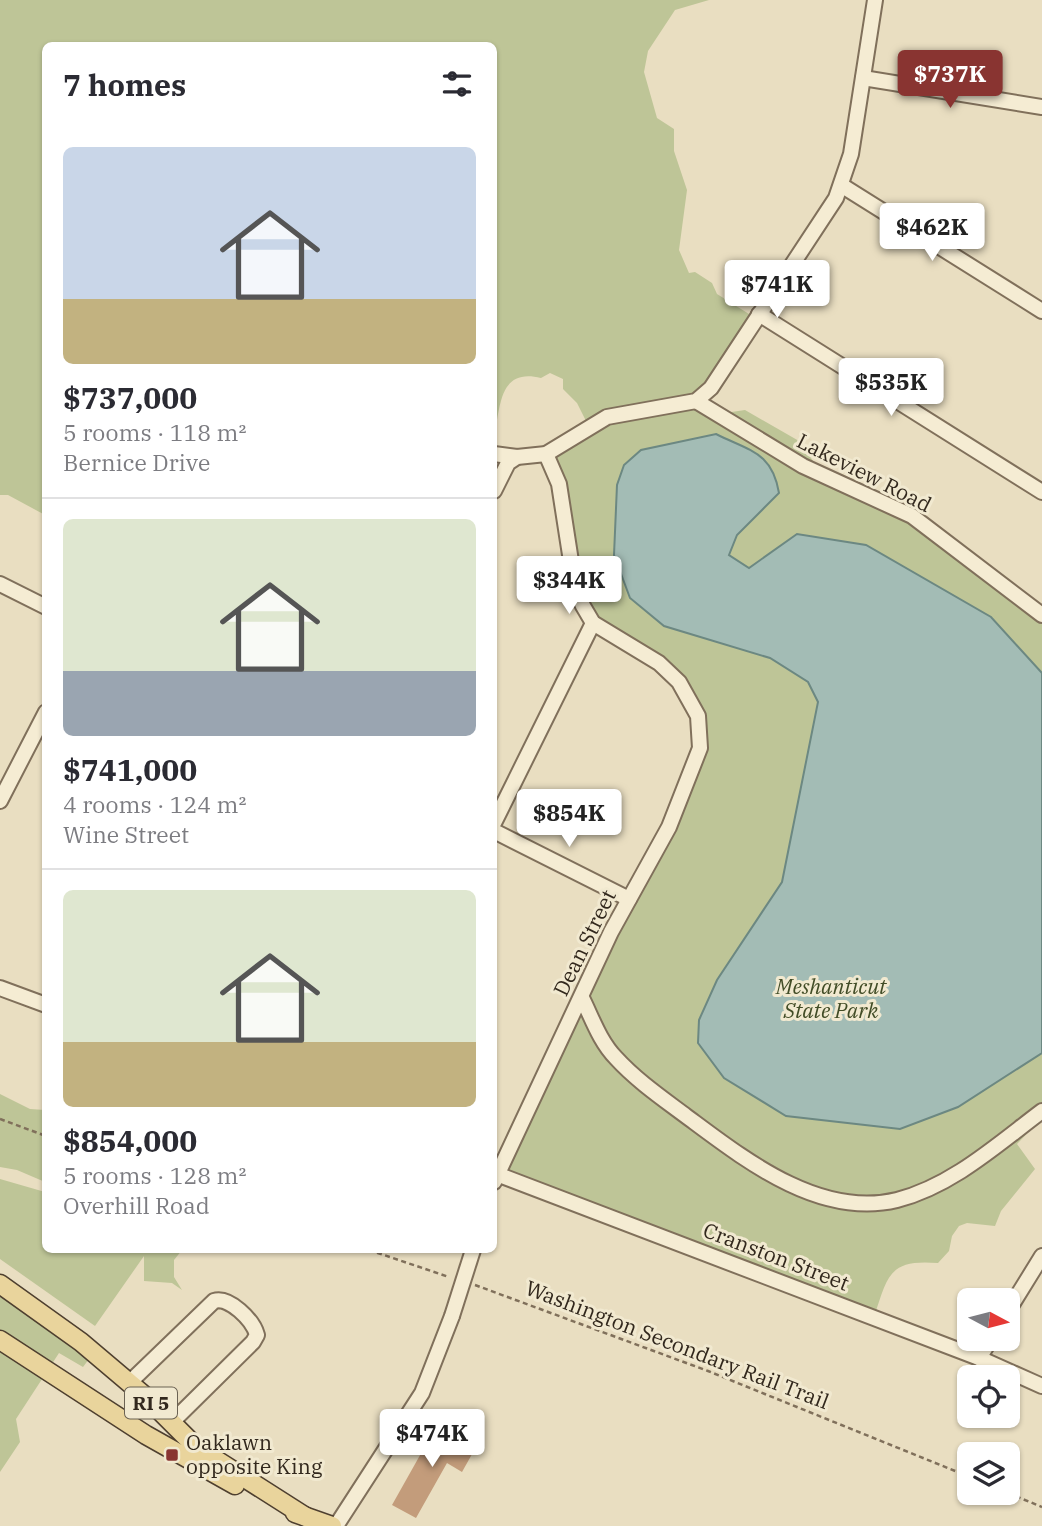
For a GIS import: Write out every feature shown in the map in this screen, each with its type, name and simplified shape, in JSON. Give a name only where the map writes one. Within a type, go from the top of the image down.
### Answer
[{"type":"main road","name":"RI 5","points":[[0,1284],[49,1316],[221,1465],[306,1517]]},
{"type":"main road","name":"RI 5","points":[[0,1340],[197,1465],[306,1517],[334,1526]]},
{"type":"street","points":[[497,454],[517,457],[546,454],[607,417],[696,401],[710,388],[822,223],[841,185],[851,154],[875,0]]},
{"type":"street","points":[[863,78],[1042,107]]},
{"type":"street","points":[[841,185],[1042,311]]},
{"type":"street","points":[[759,314],[1042,492]]},
{"type":"street","name":"Lakeview Road","points":[[696,401],[803,467],[912,516],[1042,615]]},
{"type":"street","points":[[497,817],[593,623],[575,587],[559,484],[546,454]]},
{"type":"street","points":[[497,485],[508,463],[517,457]]},
{"type":"street","points":[[0,584],[42,605]]},
{"type":"street","name":"Dean Street","points":[[497,1170],[629,899],[669,827],[700,748],[699,720],[687,693],[659,663],[593,623]]},
{"type":"street","points":[[0,801],[42,720]]},
{"type":"street","points":[[497,833],[629,899]]},
{"type":"street","points":[[0,989],[42,1004]]},
{"type":"street","points":[[582,998],[615,1058],[639,1080],[757,1166],[829,1198],[859,1203],[886,1202],[913,1194],[970,1164],[1042,1111]]},
{"type":"street","name":"Cranston Street","points":[[497,1177],[979,1358],[1042,1385]]},
{"type":"street","points":[[334,1526],[422,1393],[452,1316],[472,1253]]},
{"type":"street","points":[[1020,1292],[1042,1256]]},
{"type":"street","points":[[129,1383],[214,1301],[228,1301],[241,1313],[255,1328],[257,1335],[253,1342],[171,1423]]},
{"type":"street","points":[[979,1358],[983,1351]]},
{"type":"path","points":[[0,1119],[42,1135]]},
{"type":"path","points":[[378,1253],[458,1280]]},
{"type":"path","name":"Washington Secondary Rail Trail","points":[[469,1283],[708,1371],[957,1472]]},
{"type":"path","points":[[1020,1498],[1042,1507]]},
{"type":"green space","name":"Meshanticut State Park","points":[[0,0],[709,0],[675,10],[648,51],[644,72],[657,118],[674,129],[674,151],[687,190],[679,250],[689,273],[695,272],[712,283],[717,294],[757,319],[701,399],[718,414],[745,410],[799,441],[818,468],[913,516],[1042,615],[1042,1118],[1017,1144],[1035,1169],[1001,1211],[995,1226],[967,1223],[959,1226],[952,1236],[949,1251],[938,1263],[909,1264],[893,1273],[887,1280],[874,1317],[501,1177],[573,1020],[671,827],[700,725],[670,672],[600,628],[584,606],[549,456],[587,423],[577,403],[563,389],[563,379],[550,373],[541,378],[517,378],[504,392],[497,421],[497,42],[42,42],[42,513],[8,495],[0,495]]},
{"type":"green space","points":[[0,1094],[30,1109],[42,1110],[42,1181],[17,1170],[0,1167]]},
{"type":"green space","points":[[0,1179],[42,1191],[42,1253],[180,1253],[174,1260],[174,1277],[182,1290],[172,1283],[144,1281],[144,1256],[95,1326],[0,1259]]},
{"type":"green space","points":[[0,1284],[92,1355],[83,1367],[59,1353],[16,1419],[20,1442],[0,1472]]},
{"type":"water","name":"Meshanticut State Park","points":[[716,434],[758,454],[771,469],[779,493],[737,535],[729,555],[749,568],[797,534],[866,545],[991,617],[1042,673],[1042,1053],[958,1107],[900,1129],[786,1116],[724,1078],[698,1043],[699,1020],[717,980],[782,882],[818,702],[808,682],[770,658],[664,626],[630,598],[614,555],[617,485],[624,465],[641,450]]},
{"type":"building","points":[[437,1425],[476,1447],[462,1472],[447,1463],[416,1518],[392,1505]]},
{"type":"place","name":"Oaklawn opposite King","points":[[172,1455]]}]
